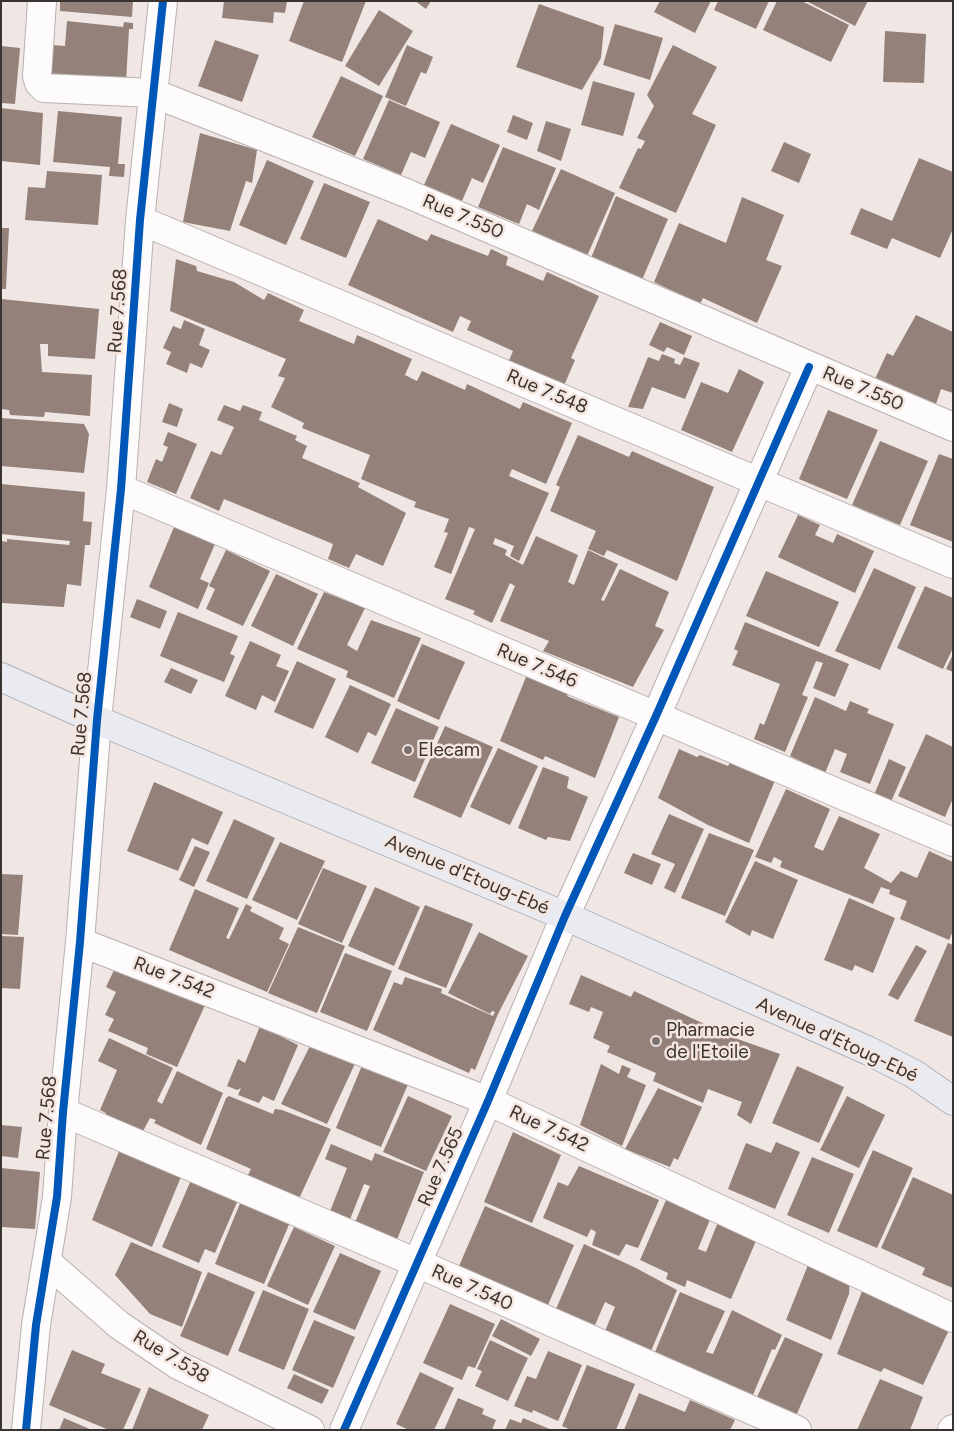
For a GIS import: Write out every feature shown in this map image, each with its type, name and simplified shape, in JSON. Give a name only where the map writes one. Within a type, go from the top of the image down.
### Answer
[{"type":"main road","name":"Avenue d'Etoug-Ebé","points":[[1,677],[97,720],[565,916],[869,1051],[914,1074],[953,1101]]},
{"type":"street","name":"Rue 7.550","points":[[42,1],[37,76],[39,83],[44,88],[153,93],[406,192],[953,427]]},
{"type":"street","name":"Rue 7.568","points":[[26,1430],[36,1325],[57,1197],[63,1112],[80,942],[97,720],[121,489],[140,220],[163,1]]},
{"type":"street","name":"Rue 7.548","points":[[140,220],[953,564]]},
{"type":"street","name":"Rue 7.565","points":[[344,1430],[488,1101],[565,916],[656,716],[809,366]]},
{"type":"street","name":"Rue 7.546","points":[[121,489],[953,842]]},
{"type":"street","name":"Rue 7.542","points":[[80,942],[488,1101],[953,1318]]},
{"type":"street","name":"Rue 7.540","points":[[63,1112],[417,1263],[797,1430]]},
{"type":"street","name":"Rue 7.538","points":[[47,1262],[119,1325],[178,1365],[310,1430]]},
{"type":"building","points":[[60,1],[133,1],[132,17],[60,11]]},
{"type":"building","points":[[224,1],[287,1],[285,13],[274,12],[273,23],[222,18]]},
{"type":"building","points":[[304,1],[366,1],[342,62],[289,41]]},
{"type":"building","points":[[415,1],[431,1],[426,9]]},
{"type":"building","points":[[660,1],[711,1],[695,33],[654,12]]},
{"type":"building","points":[[718,1],[769,1],[756,29],[714,10]]},
{"type":"building","points":[[777,1],[802,1],[849,25],[831,62],[763,30]]},
{"type":"building","points":[[806,1],[868,1],[855,26]]},
{"type":"building","points":[[539,4],[604,27],[601,58],[582,90],[516,67]]},
{"type":"building","points":[[379,10],[413,31],[379,86],[345,66]]},
{"type":"building","points":[[67,21],[123,27],[124,22],[133,23],[133,29],[129,29],[126,82],[50,74],[53,45],[65,46]]},
{"type":"building","points":[[615,24],[663,38],[650,80],[603,65]]},
{"type":"building","points":[[885,31],[926,34],[924,83],[883,82]]},
{"type":"building","points":[[215,40],[259,55],[242,102],[198,86]]},
{"type":"building","points":[[407,45],[433,57],[426,74],[421,72],[406,106],[385,97]]},
{"type":"building","points":[[673,45],[717,67],[692,114],[716,125],[676,213],[619,188],[638,148],[641,149],[645,141],[637,138],[654,106],[647,95]]},
{"type":"building","points":[[1,46],[20,48],[15,104],[1,103]]},
{"type":"building","points":[[341,76],[383,96],[355,156],[312,137]]},
{"type":"building","points":[[593,81],[635,93],[623,136],[581,125]]},
{"type":"building","points":[[389,100],[440,122],[425,158],[411,152],[401,175],[363,159]]},
{"type":"building","points":[[1,108],[43,113],[40,165],[1,161]]},
{"type":"building","points":[[58,111],[122,117],[118,164],[125,164],[124,177],[109,176],[110,167],[53,162]]},
{"type":"building","points":[[513,115],[533,123],[527,140],[507,132]]},
{"type":"building","points":[[546,121],[571,129],[561,161],[537,151]]},
{"type":"building","points":[[451,124],[500,145],[483,183],[472,178],[462,201],[424,185]]},
{"type":"building","points":[[200,133],[257,150],[252,183],[246,181],[230,231],[183,222]]},
{"type":"building","points":[[784,142],[811,154],[799,183],[771,171]]},
{"type":"building","points":[[503,147],[556,168],[539,210],[527,204],[519,224],[478,207]]},
{"type":"building","points":[[919,158],[953,172],[953,229],[940,258],[892,238],[887,249],[850,234],[861,208],[892,221]]},
{"type":"building","points":[[267,160],[314,181],[286,245],[239,225]]},
{"type":"building","points":[[561,169],[615,193],[587,256],[532,231]]},
{"type":"building","points":[[47,171],[102,175],[98,225],[25,220],[28,187],[45,188]]},
{"type":"building","points":[[324,183],[370,202],[346,258],[300,239]]},
{"type":"building","points":[[616,196],[668,219],[642,280],[591,258]]},
{"type":"building","points":[[742,197],[784,215],[766,260],[782,266],[757,323],[703,298],[700,304],[654,282],[679,223],[726,243]]},
{"type":"building","points":[[378,219],[427,241],[431,234],[488,256],[491,249],[508,257],[506,265],[543,281],[547,272],[599,296],[571,358],[575,360],[563,388],[508,363],[513,351],[467,330],[471,321],[460,316],[453,332],[348,285]]},
{"type":"building","points":[[1,228],[9,228],[6,289],[1,289]]},
{"type":"building","points":[[176,259],[196,266],[197,271],[234,282],[264,300],[268,293],[304,310],[299,321],[354,344],[357,335],[412,359],[405,375],[417,381],[422,371],[465,390],[467,384],[520,409],[523,402],[572,423],[546,484],[512,469],[509,476],[549,493],[519,561],[510,556],[514,546],[495,538],[493,544],[507,550],[505,555],[523,565],[536,536],[578,555],[568,582],[574,585],[588,550],[618,564],[601,600],[604,601],[620,569],[669,592],[655,626],[664,630],[633,687],[543,651],[549,641],[500,621],[515,586],[510,583],[492,623],[473,614],[475,611],[445,599],[475,529],[469,527],[451,574],[434,567],[448,533],[444,532],[449,519],[414,507],[416,502],[361,479],[370,455],[302,428],[304,423],[271,407],[285,378],[278,376],[286,359],[170,311]]},
{"type":"building","points":[[1,299],[99,309],[95,359],[48,356],[48,344],[40,344],[42,372],[92,375],[90,416],[45,412],[44,417],[10,415],[9,410],[1,409]]},
{"type":"building","points":[[916,315],[953,332],[953,393],[941,389],[935,407],[874,381],[887,353],[893,356]]},
{"type":"building","points":[[184,320],[205,329],[199,345],[210,350],[202,368],[190,363],[187,373],[166,364],[171,352],[163,348],[173,326],[181,329]]},
{"type":"building","points":[[660,322],[692,336],[684,355],[667,347],[664,352],[649,345]]},
{"type":"building","points":[[662,354],[675,359],[674,363],[680,365],[684,357],[700,363],[685,399],[652,387],[643,409],[628,407],[648,357],[659,361]]},
{"type":"building","points":[[739,369],[764,382],[732,452],[681,430],[701,382],[728,393]]},
{"type":"building","points":[[169,403],[183,409],[177,427],[162,422]]},
{"type":"building","points":[[224,405],[240,411],[243,405],[262,412],[259,420],[297,436],[295,440],[307,446],[302,458],[360,483],[358,487],[406,513],[383,566],[356,554],[349,568],[328,559],[333,544],[224,499],[219,511],[190,498],[211,451],[221,455],[234,427],[217,420]]},
{"type":"building","points":[[828,410],[878,430],[847,499],[799,479]]},
{"type":"building","points":[[1,418],[84,424],[89,434],[84,473],[1,466]]},
{"type":"building","points":[[168,432],[197,444],[176,494],[147,482],[156,459],[162,462],[168,447],[163,445]]},
{"type":"building","points":[[578,435],[629,457],[632,451],[714,487],[677,581],[607,550],[604,556],[588,549],[596,531],[550,511],[560,487],[556,485]]},
{"type":"building","points":[[880,441],[928,461],[900,525],[852,505]]},
{"type":"building","points":[[939,454],[953,459],[953,542],[910,525]]},
{"type":"building","points":[[1,484],[85,492],[83,521],[92,522],[90,545],[85,545],[81,586],[67,584],[64,607],[2,603],[1,541],[7,542],[7,539],[69,545],[70,541],[1,534]]},
{"type":"building","points":[[798,515],[820,525],[815,535],[833,543],[837,534],[874,551],[855,593],[778,557]]},
{"type":"building","points":[[174,527],[215,544],[200,579],[209,583],[198,609],[149,587]]},
{"type":"building","points":[[226,550],[270,571],[243,626],[206,609],[215,589],[209,586]]},
{"type":"building","points":[[874,568],[916,587],[880,670],[835,651]]},
{"type":"building","points":[[766,571],[839,602],[819,647],[746,616]]},
{"type":"building","points":[[276,574],[318,594],[293,646],[251,626]]},
{"type":"building","points":[[925,586],[953,598],[953,648],[943,669],[897,648]]},
{"type":"building","points":[[324,592],[365,608],[347,645],[357,651],[371,620],[421,638],[394,698],[346,677],[348,671],[297,649]]},
{"type":"building","points":[[137,599],[167,611],[160,629],[130,617]]},
{"type":"building","points":[[178,612],[238,636],[230,654],[235,656],[224,682],[160,656]]},
{"type":"building","points":[[745,622],[849,664],[835,697],[813,688],[823,663],[816,661],[802,695],[808,697],[785,752],[754,739],[760,723],[764,725],[780,684],[732,665],[738,651],[734,649]]},
{"type":"building","points":[[250,641],[281,655],[276,666],[289,671],[275,702],[262,695],[256,710],[225,696]]},
{"type":"building","points":[[422,644],[465,662],[439,720],[397,701]]},
{"type":"building","points":[[953,654],[953,672],[946,669]]},
{"type":"building","points":[[297,661],[336,679],[313,729],[274,712]]},
{"type":"building","points":[[171,668],[198,680],[191,694],[164,682]]},
{"type":"building","points":[[528,672],[571,689],[567,696],[619,717],[595,778],[545,756],[543,760],[500,741]]},
{"type":"building","points":[[350,685],[391,704],[376,736],[368,732],[358,753],[325,737]]},
{"type":"building","points":[[815,697],[846,711],[850,701],[869,709],[867,713],[894,724],[870,784],[840,772],[847,754],[835,749],[825,773],[790,756]]},
{"type":"building","points":[[396,708],[439,727],[415,782],[371,763]]},
{"type":"building","points":[[445,726],[493,747],[461,818],[413,797]]},
{"type":"building","points":[[926,734],[953,747],[953,798],[945,817],[898,796]]},
{"type":"building","points":[[498,748],[538,766],[510,825],[470,807]]},
{"type":"building","points":[[679,749],[697,757],[700,755],[728,766],[732,759],[776,778],[749,843],[708,825],[658,798]]},
{"type":"building","points":[[889,759],[906,767],[891,802],[874,795]]},
{"type":"building","points":[[543,767],[569,777],[567,788],[588,797],[570,841],[548,837],[546,840],[518,828]]},
{"type":"building","points":[[154,782],[223,812],[208,845],[192,838],[178,871],[127,851]]},
{"type":"building","points":[[786,789],[830,809],[814,847],[823,851],[839,816],[880,834],[864,868],[891,883],[901,871],[917,878],[929,851],[953,862],[953,931],[949,940],[900,919],[907,901],[889,894],[890,890],[881,887],[873,904],[780,867],[782,861],[774,857],[771,863],[755,857]]},
{"type":"building","points":[[669,814],[704,829],[675,893],[664,888],[675,864],[651,854]]},
{"type":"building","points":[[234,819],[275,838],[247,899],[206,881]]},
{"type":"building","points":[[709,833],[754,850],[725,916],[681,898]]},
{"type":"building","points":[[280,842],[325,861],[297,920],[252,900]]},
{"type":"building","points":[[195,846],[210,852],[194,887],[179,880]]},
{"type":"building","points":[[633,853],[661,864],[652,885],[624,873]]},
{"type":"building","points":[[755,861],[798,880],[773,939],[752,930],[750,936],[725,922]]},
{"type":"building","points":[[323,868],[367,886],[342,943],[298,924]]},
{"type":"building","points":[[1,874],[23,875],[18,935],[1,934]]},
{"type":"building","points":[[375,887],[420,907],[394,966],[348,946]]},
{"type":"building","points":[[195,889],[239,908],[226,938],[229,939],[246,904],[252,907],[250,911],[284,928],[279,939],[289,944],[267,992],[169,950]]},
{"type":"building","points":[[849,898],[895,918],[873,973],[855,965],[852,971],[824,960]]},
{"type":"building","points":[[425,905],[473,924],[446,988],[398,969]]},
{"type":"building","points":[[298,927],[345,946],[317,1013],[268,993]]},
{"type":"building","points":[[479,932],[528,956],[498,1014],[475,1070],[471,1068],[469,1073],[373,1030],[394,982],[402,985],[405,977],[442,989],[441,993],[493,1016],[495,1012],[492,1011],[490,1014],[448,993]]},
{"type":"building","points":[[1,936],[24,937],[20,989],[1,988]]},
{"type":"building","points":[[948,943],[953,945],[953,1037],[914,1021]]},
{"type":"building","points":[[916,945],[927,951],[898,1000],[888,995]]},
{"type":"building","points":[[345,953],[392,971],[367,1031],[320,1012]]},
{"type":"building","points":[[115,968],[206,1003],[177,1067],[146,1054],[148,1048],[108,1031],[114,1019],[105,1015],[116,992],[106,987]]},
{"type":"building","points":[[581,975],[631,997],[634,991],[732,1037],[780,1054],[751,1124],[737,1115],[742,1102],[708,1089],[703,1103],[653,1081],[656,1073],[607,1052],[610,1046],[593,1038],[603,1012],[591,1007],[589,1012],[569,1004]]},
{"type":"building","points":[[260,1026],[298,1045],[274,1101],[263,1096],[259,1103],[238,1095],[241,1088],[237,1090],[227,1086],[238,1059],[245,1063]]},
{"type":"building","points":[[109,1038],[173,1068],[157,1101],[162,1104],[177,1071],[223,1093],[201,1145],[154,1123],[156,1120],[150,1118],[142,1133],[104,1118],[106,1113],[100,1110],[117,1070],[98,1061]]},
{"type":"building","points":[[313,1040],[358,1057],[327,1124],[281,1104]]},
{"type":"building","points":[[363,1063],[409,1082],[381,1147],[336,1128]]},
{"type":"building","points":[[601,1064],[619,1074],[622,1065],[631,1069],[627,1077],[646,1085],[622,1146],[580,1125]]},
{"type":"building","points":[[797,1066],[844,1087],[819,1143],[772,1123]]},
{"type":"building","points":[[658,1088],[702,1107],[678,1160],[674,1158],[670,1167],[625,1149]]},
{"type":"building","points":[[229,1096],[273,1114],[275,1109],[282,1110],[331,1129],[298,1201],[246,1179],[251,1169],[206,1149],[226,1098]]},
{"type":"building","points":[[408,1096],[452,1116],[426,1171],[383,1152]]},
{"type":"building","points":[[847,1096],[885,1115],[859,1168],[820,1150]]},
{"type":"building","points":[[1,1125],[22,1127],[18,1158],[1,1156]]},
{"type":"building","points":[[513,1132],[561,1155],[532,1223],[484,1202]]},
{"type":"building","points":[[776,1142],[800,1152],[775,1209],[728,1189],[746,1143],[771,1153]]},
{"type":"building","points":[[331,1144],[372,1161],[375,1153],[424,1172],[396,1242],[354,1225],[370,1186],[364,1184],[349,1222],[329,1214],[347,1168],[325,1159]]},
{"type":"building","points":[[121,1146],[183,1172],[152,1247],[92,1220]]},
{"type":"building","points":[[873,1150],[913,1168],[877,1248],[837,1231]]},
{"type":"building","points":[[812,1157],[854,1174],[829,1233],[787,1215]]},
{"type":"building","points":[[579,1166],[659,1200],[638,1248],[626,1244],[619,1256],[592,1245],[596,1232],[591,1229],[587,1237],[543,1218],[558,1182],[568,1186]]},
{"type":"building","points":[[1,1168],[40,1172],[35,1229],[1,1227]]},
{"type":"building","points":[[913,1177],[953,1195],[953,1288],[922,1275],[925,1268],[881,1248]]},
{"type":"building","points":[[191,1180],[238,1200],[215,1253],[205,1249],[199,1263],[162,1247]]},
{"type":"building","points":[[667,1198],[711,1217],[698,1249],[706,1252],[718,1222],[756,1241],[731,1299],[687,1280],[685,1287],[666,1279],[668,1273],[640,1260]]},
{"type":"building","points":[[241,1201],[290,1222],[264,1284],[215,1264]]},
{"type":"building","points":[[485,1206],[574,1245],[548,1305],[459,1266]]},
{"type":"building","points":[[294,1227],[335,1246],[308,1305],[267,1286]]},
{"type":"building","points":[[131,1242],[202,1272],[182,1327],[150,1314],[115,1275]]},
{"type":"building","points":[[584,1244],[634,1267],[677,1290],[651,1351],[605,1331],[615,1307],[605,1302],[595,1325],[556,1309]]},
{"type":"building","points":[[340,1253],[381,1271],[355,1330],[313,1312]]},
{"type":"building","points":[[810,1260],[850,1278],[849,1294],[831,1340],[786,1320]]},
{"type":"building","points":[[208,1272],[255,1292],[228,1356],[180,1336]]},
{"type":"building","points":[[863,1289],[907,1309],[908,1313],[949,1330],[923,1385],[884,1368],[881,1372],[837,1354]]},
{"type":"building","points":[[263,1290],[309,1309],[284,1370],[238,1351]]},
{"type":"building","points":[[680,1292],[725,1311],[706,1352],[713,1354],[732,1310],[782,1335],[775,1350],[772,1349],[753,1395],[655,1352]]},
{"type":"building","points":[[450,1304],[495,1324],[475,1368],[468,1366],[462,1380],[423,1363]]},
{"type":"building","points":[[501,1319],[540,1339],[531,1356],[492,1336]]},
{"type":"building","points":[[314,1320],[355,1337],[333,1388],[292,1370]]},
{"type":"building","points":[[785,1337],[823,1354],[796,1416],[757,1397]]},
{"type":"building","points":[[490,1340],[528,1358],[508,1401],[475,1386],[482,1371],[477,1369]]},
{"type":"building","points":[[72,1350],[105,1364],[101,1373],[141,1389],[123,1430],[109,1430],[49,1405]]},
{"type":"building","points":[[548,1351],[582,1365],[558,1421],[533,1410],[532,1413],[514,1406],[527,1376],[536,1379]]},
{"type":"building","points":[[587,1365],[635,1384],[616,1430],[571,1430],[562,1426]]},
{"type":"building","points":[[420,1372],[454,1388],[434,1430],[409,1430],[396,1424]]},
{"type":"building","points":[[294,1374],[329,1390],[322,1404],[287,1388]]},
{"type":"building","points":[[880,1379],[923,1397],[910,1430],[857,1430]]},
{"type":"building","points":[[149,1387],[209,1415],[202,1430],[132,1430]]},
{"type":"building","points":[[639,1393],[685,1412],[690,1400],[735,1420],[730,1430],[624,1430]]},
{"type":"building","points":[[458,1398],[484,1409],[482,1414],[496,1420],[492,1430],[444,1430]]},
{"type":"building","points":[[64,1418],[92,1430],[59,1430]]},
{"type":"building","points":[[523,1418],[552,1430],[505,1430],[510,1419],[521,1423]]},
{"type":"cycle path","points":[[26,1430],[36,1325],[57,1197],[63,1112],[80,942],[97,720],[121,489],[140,220],[163,1]]},
{"type":"cycle path","points":[[344,1430],[488,1101],[565,916],[656,716],[809,367]]},
{"type":"place","name":"Elecam","points":[[408,750]]},
{"type":"place","name":"Pharmacie de l'Etoile","points":[[656,1041]]}]
